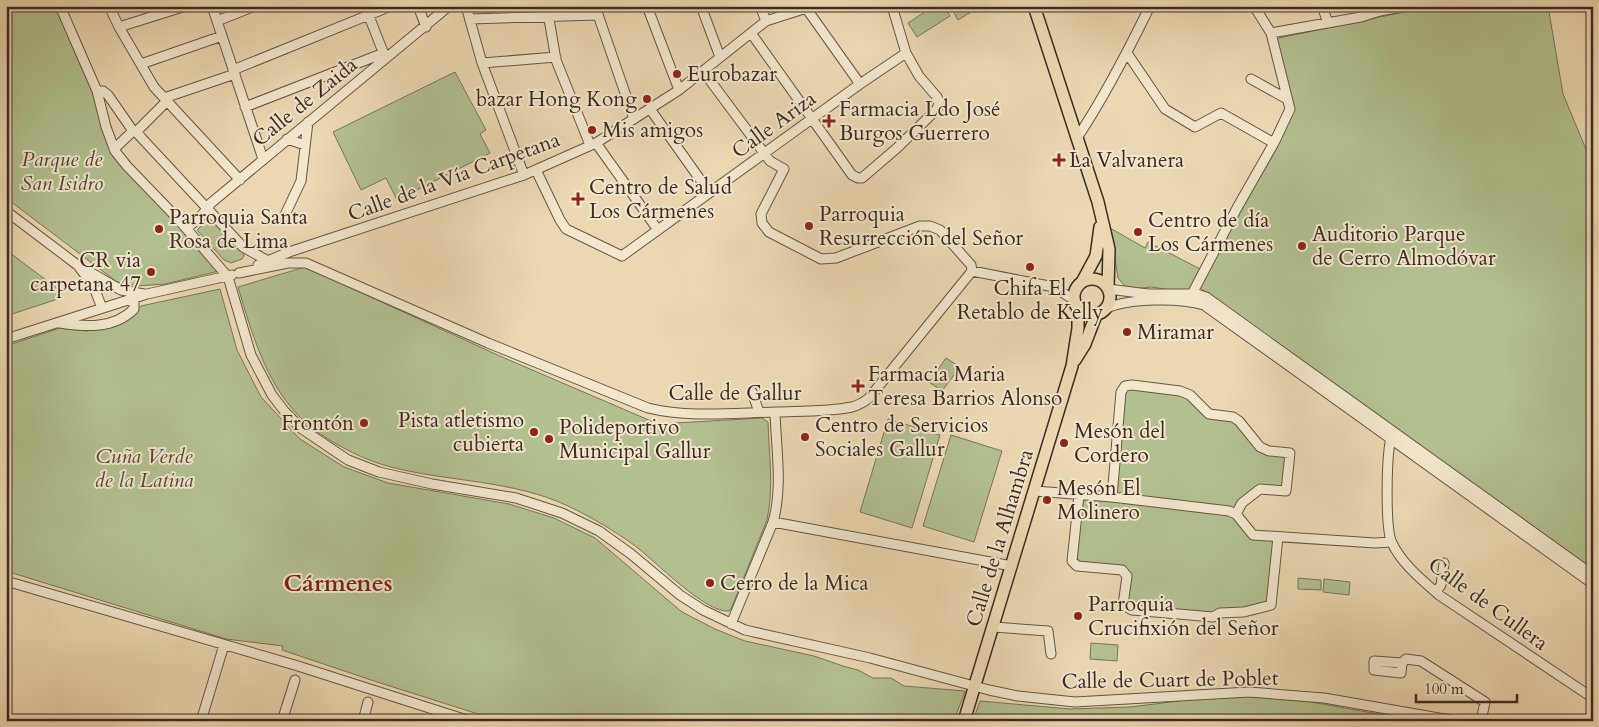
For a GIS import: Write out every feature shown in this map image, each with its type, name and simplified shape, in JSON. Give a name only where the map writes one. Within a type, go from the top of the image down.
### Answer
[{"type":"main road","points":[[1034,6],[1101,218],[1109,249],[1108,289]]},
{"type":"main road","points":[[1082,282],[1089,279],[1104,283],[1110,295],[1107,308],[1096,315],[1086,315],[1076,305],[1076,288],[1082,282],[1096,256],[1101,218]]},
{"type":"main road","name":"Calle de la Alhambra","points":[[964,721],[1072,366],[1078,328],[1076,305]]},
{"type":"main road","name":"Calle de la Alhambra","points":[[1072,366],[1085,344],[1096,315]]},
{"type":"street","points":[[109,6],[154,87],[240,180]]},
{"type":"street","points":[[119,27],[186,6]]},
{"type":"street","points":[[212,6],[263,160]]},
{"type":"street","points":[[217,20],[255,6]]},
{"type":"street","points":[[245,107],[384,56],[365,6]]},
{"type":"street","points":[[115,150],[166,100],[391,6]]},
{"type":"street","points":[[418,6],[426,26]]},
{"type":"street","name":"Calle de Zaida","points":[[186,228],[384,56],[426,26],[449,6]]},
{"type":"street","points":[[466,6],[482,63],[524,175]]},
{"type":"street","points":[[647,6],[679,90]]},
{"type":"street","points":[[701,6],[720,57]]},
{"type":"street","points":[[760,6],[766,21]]},
{"type":"street","points":[[751,33],[852,175],[858,178],[867,175],[897,148],[937,109],[940,103],[919,76],[906,53],[892,6]]},
{"type":"street","points":[[1077,138],[1094,113],[1150,6]]},
{"type":"street","points":[[1192,294],[1274,143],[1290,109],[1271,33],[1254,6]]},
{"type":"street","points":[[1322,6],[1328,23]]},
{"type":"street","points":[[1271,33],[1361,17],[1379,9],[1408,6]]},
{"type":"street","points":[[809,7],[860,84]]},
{"type":"street","name":"Calle de la Vía Carpetana","points":[[6,339],[147,294],[239,273],[290,252],[524,175],[593,144],[650,109],[679,90],[766,21],[809,7]]},
{"type":"street","points":[[65,8],[97,90],[106,127],[115,150],[228,276]]},
{"type":"street","points":[[470,19],[554,15],[596,10],[634,119]]},
{"type":"street","points":[[554,15],[549,19],[556,57],[593,144],[658,230]]},
{"type":"street","points":[[141,64],[222,36]]},
{"type":"street","name":"Calle Ariza","points":[[536,170],[566,229],[622,256],[708,192],[906,53]]},
{"type":"street","points":[[1127,53],[1165,109],[1195,127],[1221,113],[1274,143]]},
{"type":"street","points":[[482,63],[556,57]]},
{"type":"street","points":[[703,71],[764,154],[770,161],[784,169],[761,214],[762,223],[769,232],[822,259],[836,258],[920,226],[930,226],[940,230],[971,265],[972,271],[1054,287],[1076,305]]},
{"type":"street","points":[[1251,79],[1287,99]]},
{"type":"street","points":[[97,90],[103,91],[108,95],[135,131],[208,207],[243,247],[268,261]]},
{"type":"street","points":[[650,109],[708,192]]},
{"type":"street","points":[[284,217],[301,181],[308,122]]},
{"type":"street","points":[[287,140],[305,144]]},
{"type":"street","points":[[6,211],[76,264],[134,298]]},
{"type":"street","name":"Calle de Gallur","points":[[239,273],[288,263],[306,263],[488,343],[648,408],[664,412],[775,412],[822,410],[854,406],[869,398],[972,271]]},
{"type":"street","points":[[76,264],[93,285],[102,308]]},
{"type":"street","name":"Calle de Cuart de Poblet","points":[[228,276],[251,355],[260,374],[285,412],[302,429],[323,444],[348,460],[380,472],[432,484],[516,498],[562,513],[599,531],[631,554],[680,595],[703,610],[731,624],[763,634],[870,658],[1018,696],[1075,702],[1248,692],[1324,698],[1456,721]]},
{"type":"street","points":[[1108,289],[1148,294],[1192,294],[1206,297],[1216,303],[1593,584]]},
{"type":"street","points":[[121,290],[147,294]]},
{"type":"street","name":"Calle de la Vía Carpetana","points":[[57,322],[85,327],[110,324],[128,316],[134,309],[134,298]]},
{"type":"street","points":[[1107,308],[1118,303],[1139,301],[1188,301],[1204,305],[1593,575]]},
{"type":"street","points":[[1112,497],[1122,392],[1125,386],[1132,385],[1180,390],[1190,394],[1209,414],[1233,417],[1239,421],[1260,447],[1269,451],[1290,453],[1286,491],[1260,489],[1242,502],[1236,514]]},
{"type":"street","points":[[752,392],[758,412]]},
{"type":"street","points":[[731,624],[777,508],[775,412]]},
{"type":"street","points":[[1035,491],[1112,497],[1228,511],[1236,514],[1253,535],[1375,543],[1391,542],[1388,483],[1392,435]]},
{"type":"street","points":[[1079,495],[1072,561],[1077,566],[1122,570],[1127,576],[1123,605],[1132,610],[1213,617],[1220,613],[1244,612],[1271,605],[1278,537]]},
{"type":"street","points":[[773,522],[1012,566]]},
{"type":"street","name":"Calle de Cullera","points":[[1391,542],[1396,551],[1418,576],[1436,592],[1593,698]]},
{"type":"street","points":[[1436,592],[1441,585],[1444,563]]},
{"type":"street","points":[[6,581],[298,666],[470,721]]},
{"type":"street","points":[[993,627],[1048,631],[1051,654]]},
{"type":"street","points":[[201,721],[224,645]]},
{"type":"street","points":[[1402,663],[1406,659],[1421,661],[1485,702],[1481,721]]},
{"type":"street","points":[[282,721],[295,680]]},
{"type":"street","points":[[363,721],[368,702]]},
{"type":"street","points":[[435,721],[438,711]]},
{"type":"green space","name":"Parque de San Isidro","points":[[6,6],[55,6],[81,54],[111,140],[223,270],[165,284],[137,286],[117,282],[6,198]]},
{"type":"green space","points":[[934,6],[944,6],[950,16],[917,37],[908,23]]},
{"type":"green space","points":[[950,6],[967,6],[971,12],[958,20]]},
{"type":"green space","points":[[1433,6],[1548,6],[1563,94],[1593,166],[1593,569],[1200,288],[1293,109],[1274,39]]},
{"type":"green space","points":[[455,72],[486,130],[480,134],[490,153],[397,200],[386,178],[361,190],[333,132]]},
{"type":"green space","points":[[211,216],[242,250],[244,256],[242,259],[231,263],[224,260],[197,230]]},
{"type":"green space","points":[[1110,228],[1145,248],[1148,242],[1204,271],[1192,293],[1151,287],[1134,289],[1125,286],[1118,278]]},
{"type":"green space","points":[[6,250],[62,292],[61,298],[6,316]]},
{"type":"green space","name":"Polideportivo Municipal Gallur","points":[[305,267],[502,357],[658,424],[762,418],[768,422],[771,483],[767,520],[731,609],[729,611],[719,610],[707,604],[634,545],[602,524],[568,506],[547,497],[503,486],[391,467],[371,461],[352,452],[316,431],[286,401],[265,366],[250,327],[238,287]]},
{"type":"green space","name":"Cuña Verde de la Latina","points":[[220,289],[237,350],[261,397],[300,439],[344,467],[388,483],[509,504],[554,518],[595,538],[682,612],[715,629],[745,641],[814,656],[858,670],[873,678],[891,678],[904,686],[965,691],[954,721],[500,721],[282,650],[283,646],[226,639],[6,571],[6,346],[60,328],[87,331],[126,321],[141,306]]},
{"type":"green space","points":[[946,358],[960,367],[942,391],[929,382]]},
{"type":"green space","points":[[1125,386],[1180,391],[1209,414],[1227,416],[1260,447],[1290,453],[1286,491],[1260,489],[1236,514],[1253,535],[1278,537],[1271,605],[1213,617],[1125,607],[1127,576],[1072,561],[1079,495],[1111,497]]},
{"type":"green space","points":[[888,419],[940,435],[912,528],[860,512]]},
{"type":"green space","points":[[951,435],[1002,451],[974,542],[923,526]]},
{"type":"green space","points":[[1298,578],[1321,580],[1321,590],[1298,589]]},
{"type":"green space","points":[[1324,579],[1350,582],[1349,595],[1323,592]]},
{"type":"green space","points":[[1091,643],[1118,645],[1117,661],[1090,659]]},
{"type":"green space","points":[[1250,695],[1311,702],[1418,721],[973,721],[980,701],[1070,709],[1130,707],[1204,698]]},
{"type":"place","name":"Eurobazar","points":[[677,74]]},
{"type":"place","name":"bazar Hong Kong","points":[[647,99]]},
{"type":"place","name":"Farmacia Ldo José Burgos Guerrero","points":[[829,121]]},
{"type":"place","name":"Mis amigos","points":[[592,130]]},
{"type":"place","name":"La Valvanera","points":[[1059,160]]},
{"type":"place","name":"Centro de Salud Los Cármenes","points":[[578,199]]},
{"type":"place","name":"Parroquia Resurrección del Señor","points":[[809,226]]},
{"type":"place","name":"Parroquia Santa Rosa de Lima","points":[[159,229]]},
{"type":"place","name":"Centro de día Los Cármenes","points":[[1138,232]]},
{"type":"place","name":"Auditorio Parque de Cerro Almodóvar","points":[[1302,246]]},
{"type":"place","name":"Chifa El Retablo de Kelly","points":[[1030,267]]},
{"type":"place","name":"CR via carpetana 47","points":[[151,272]]},
{"type":"place","name":"Miramar","points":[[1127,332]]},
{"type":"place","name":"Farmacia Maria Teresa Barrios Alonso","points":[[858,386]]},
{"type":"place","name":"Frontón","points":[[364,423]]},
{"type":"place","name":"Pista atletismo cubierta","points":[[534,432]]},
{"type":"place","name":"Centro de Servicios Sociales Gallur","points":[[805,437]]},
{"type":"place","name":"Polideportivo Municipal Gallur","points":[[549,439]]},
{"type":"place","name":"Mesón del Cordero","points":[[1064,443]]},
{"type":"place","name":"Mesón El Molinero","points":[[1047,500]]},
{"type":"place","name":"Cerro de la Mica","points":[[710,583]]},
{"type":"place","name":"Parroquia Crucifixión del Señor","points":[[1078,616]]},
{"type":"district","name":"Cármenes","points":[[338,583]]}]
